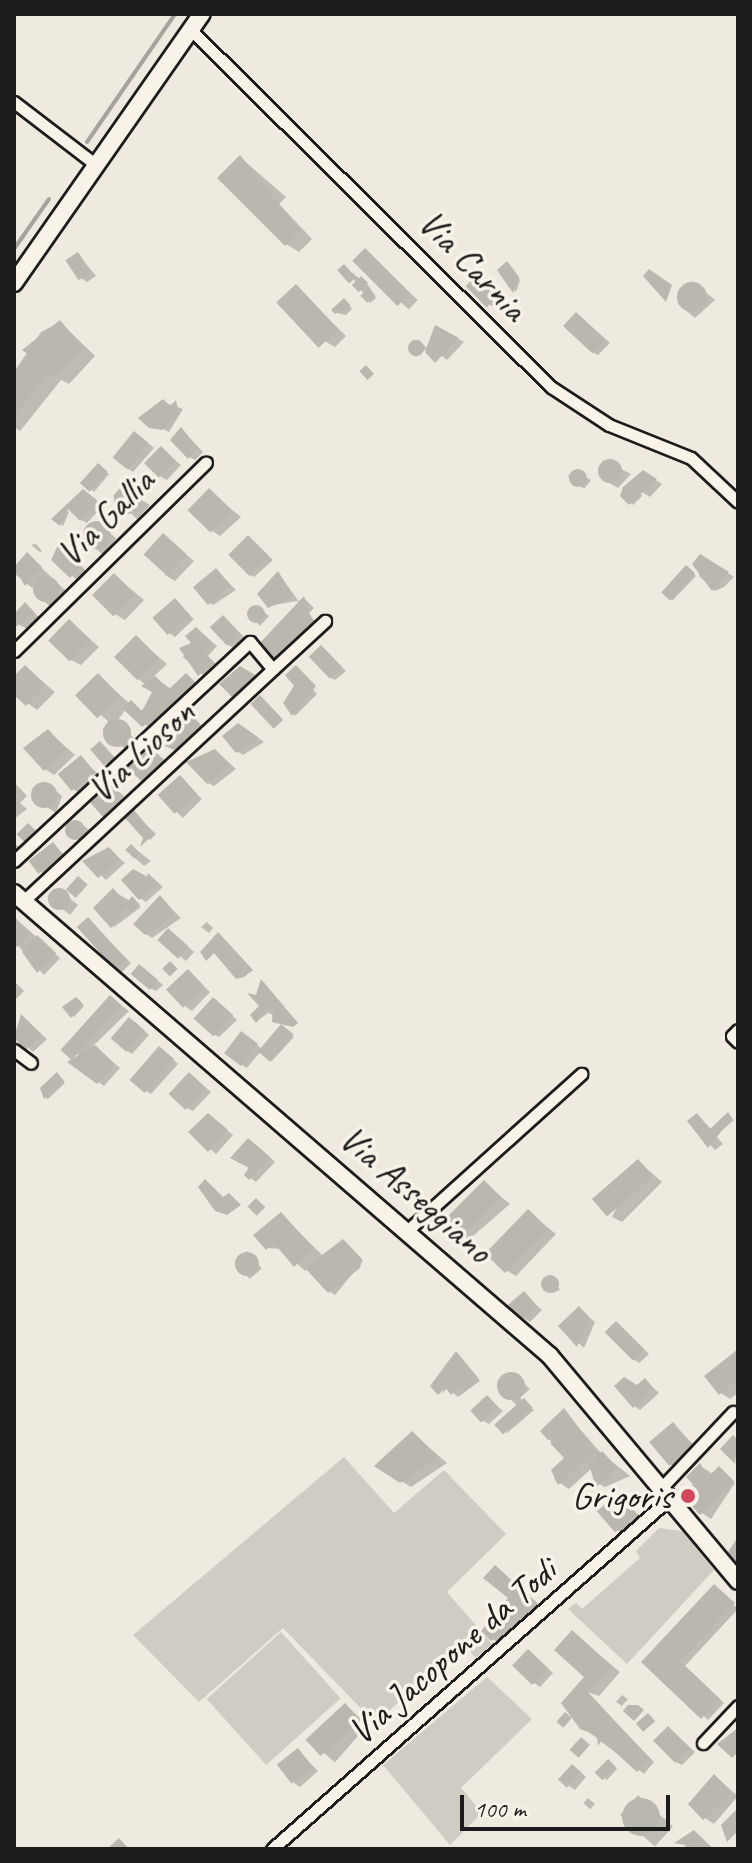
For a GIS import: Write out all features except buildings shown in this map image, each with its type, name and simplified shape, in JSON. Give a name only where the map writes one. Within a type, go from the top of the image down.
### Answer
[{"type":"street","points":[[14,283],[202,14]]},
{"type":"street","name":"Via Carnia","points":[[191,30],[551,387],[609,425],[691,458],[738,502]]},
{"type":"street","points":[[14,102],[96,165]]},
{"type":"street","name":"Via Gallia","points":[[14,651],[206,462]]},
{"type":"street","name":"Via Lioson","points":[[19,896],[325,621]]},
{"type":"street","points":[[14,861],[250,642],[273,669]]},
{"type":"street","name":"Via Asseggiano","points":[[19,896],[409,1229],[550,1356],[667,1491],[738,1581]]},
{"type":"street","points":[[738,1030],[732,1036],[738,1042]]},
{"type":"street","points":[[14,1050],[31,1063]]},
{"type":"street","points":[[409,1229],[581,1074]]},
{"type":"street","name":"Via Jacopone da Todi","points":[[272,1849],[667,1491],[733,1412]]},
{"type":"street","points":[[703,1743],[738,1706]]},
{"type":"shaded area","points":[[344,1457],[394,1513],[444,1470],[506,1534],[447,1592],[492,1644],[476,1658],[464,1645],[375,1723],[283,1628],[199,1702],[133,1635]]},
{"type":"shaded area","points":[[659,1528],[682,1531],[714,1570],[627,1664],[568,1609],[576,1603],[582,1609],[640,1558],[636,1551]]},
{"type":"shaded area","points":[[281,1632],[341,1698],[266,1765],[207,1699]]},
{"type":"shaded area","points":[[487,1677],[532,1719],[461,1788],[482,1813],[450,1845],[383,1765]]},
{"type":"waterway","points":[[87,142],[175,14]]},
{"type":"waterway","points":[[14,249],[49,199]]},
{"type":"place","name":"Grigoris","points":[[688,1496]]}]
